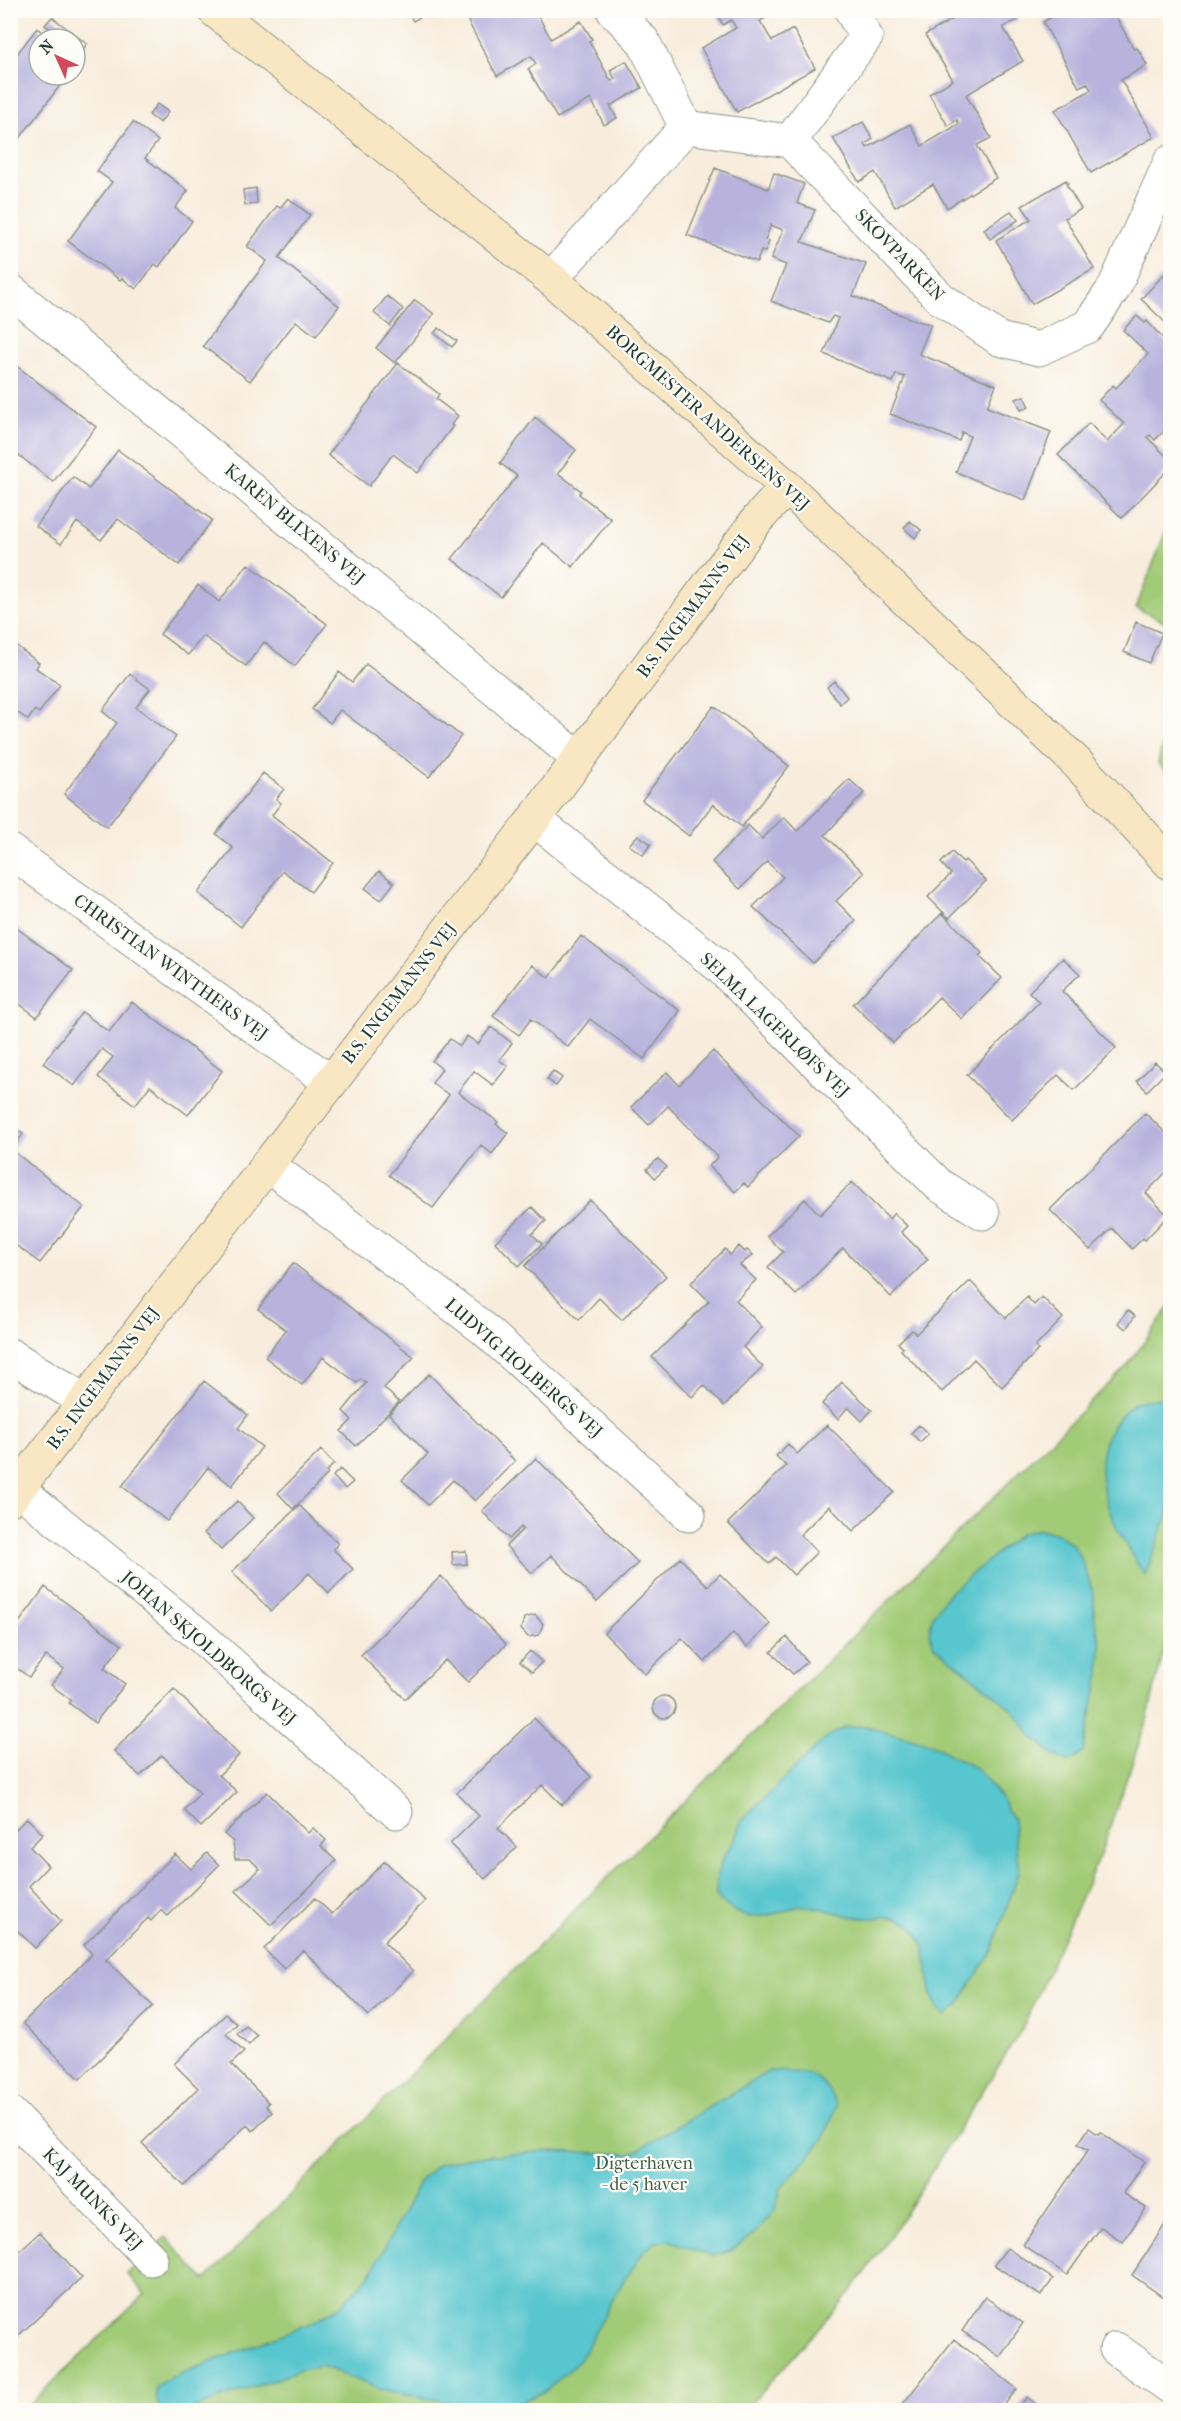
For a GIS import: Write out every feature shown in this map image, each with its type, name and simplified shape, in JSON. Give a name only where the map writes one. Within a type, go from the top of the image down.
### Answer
[{"type":"street","name":"BORGMESTER ANDERSENS VEJ","points":[[214,10],[551,279],[787,487],[1076,762],[1170,863]]},
{"type":"street","points":[[613,10],[644,41],[686,127]]},
{"type":"street","points":[[686,127],[790,141],[866,37],[851,10]]},
{"type":"street","points":[[551,279],[686,127]]},
{"type":"street","name":"SKOVPARKEN","points":[[790,141],[940,298],[999,339],[1039,349],[1088,327],[1114,288],[1170,162]]},
{"type":"street","name":"KAREN BLIXENS VEJ","points":[[10,290],[579,759]]},
{"type":"street","name":"B.S. INGEMANNS VEJ","points":[[14,1494],[534,819],[756,520],[787,487]]},
{"type":"street","name":"SELMA LAGERLØFS VEJ","points":[[534,819],[719,966],[939,1185],[983,1213]]},
{"type":"street","name":"CHRISTIAN WINTHERS VEJ","points":[[10,851],[331,1082]]},
{"type":"street","name":"LUDVIG HOLBERGS VEJ","points":[[267,1164],[483,1328],[689,1515]]},
{"type":"street","points":[[10,1355],[85,1401]]},
{"type":"street","name":"JOHAN SKJOLDBORGS VEJ","points":[[14,1494],[200,1635],[396,1812]]},
{"type":"street","name":"KAJ MUNKS VEJ","points":[[10,2113],[151,2259]]},
{"type":"street","points":[[1116,2349],[1170,2387]]},
{"type":"green space","points":[[1170,520],[1170,624],[1136,608]]},
{"type":"green space","points":[[1170,717],[1170,777],[1158,763]]},
{"type":"green space","name":"Digterhaven - de 5 haver","points":[[1170,1306],[1170,1625],[1147,1720],[1100,1855],[1022,2029],[891,2236],[842,2303],[745,2410],[24,2410],[145,2294],[127,2274],[166,2237],[205,2280],[529,1955],[1128,1365]]},
{"type":"water","points":[[1161,1398],[1170,1399],[1170,1509],[1145,1575],[1123,1540],[1106,1501],[1101,1460],[1105,1441],[1115,1423],[1126,1410],[1137,1402]]},
{"type":"water","points":[[1040,1529],[1058,1534],[1072,1544],[1081,1558],[1094,1595],[1094,1616],[1101,1644],[1100,1674],[1083,1751],[1075,1759],[1067,1762],[1055,1756],[1032,1736],[1013,1710],[934,1646],[929,1633],[933,1615],[949,1593],[1020,1534]]},
{"type":"water","points":[[866,1726],[928,1743],[976,1768],[1001,1798],[1013,1820],[1019,1872],[992,1951],[958,2005],[945,2016],[937,2006],[932,1993],[921,1939],[914,1928],[902,1920],[889,1917],[858,1917],[803,1906],[753,1917],[738,1914],[716,1896],[717,1875],[722,1859],[734,1841],[741,1821],[828,1736],[847,1727]]},
{"type":"water","points":[[769,2071],[802,2073],[818,2078],[837,2106],[823,2140],[781,2188],[775,2210],[756,2232],[731,2251],[712,2256],[668,2240],[656,2242],[644,2251],[619,2288],[580,2360],[547,2390],[521,2402],[479,2407],[384,2391],[322,2366],[304,2369],[190,2410],[163,2410],[157,2403],[156,2388],[172,2377],[311,2323],[340,2306],[370,2275],[420,2181],[438,2164],[471,2157],[546,2151],[631,2154]]},
{"type":"building","points":[[407,10],[443,10],[430,18],[427,13],[413,21]]},
{"type":"building","points":[[462,10],[535,10],[551,39],[581,21],[611,81],[615,79],[610,70],[626,61],[642,88],[610,106],[617,118],[604,125],[591,99],[557,118],[528,69],[536,64],[531,56],[497,76]]},
{"type":"building","points":[[715,10],[778,10],[760,21],[772,41],[793,29],[815,68],[737,112],[701,48],[736,28],[731,20],[723,25]]},
{"type":"building","points":[[969,10],[1013,10],[1018,20],[1003,27],[1023,61],[966,95],[991,138],[977,145],[996,178],[947,208],[933,184],[895,207],[875,172],[859,182],[833,138],[863,122],[873,139],[865,144],[867,148],[910,124],[922,146],[959,124],[957,120],[948,126],[929,94],[953,80],[925,35]]},
{"type":"building","points":[[1063,10],[1112,10],[1134,49],[1137,48],[1147,65],[1121,80],[1154,137],[1091,173],[1055,110],[1091,90],[1087,83],[1079,87],[1043,22]]},
{"type":"building","points":[[52,17],[65,27],[48,27],[45,25]]},
{"type":"building","points":[[27,41],[27,87],[59,87],[10,151],[10,63]]},
{"type":"building","points":[[157,104],[168,112],[160,123],[149,115]]},
{"type":"building","points":[[133,122],[158,141],[145,158],[188,191],[175,208],[192,221],[159,267],[155,264],[136,289],[122,278],[120,280],[68,241],[112,182],[97,171]]},
{"type":"building","points":[[715,168],[768,189],[774,173],[804,184],[797,203],[815,210],[802,242],[866,264],[853,296],[917,321],[931,324],[919,354],[996,385],[987,407],[1051,432],[1025,500],[956,472],[970,436],[962,432],[959,441],[890,414],[905,377],[896,374],[893,382],[824,354],[838,318],[833,316],[828,323],[771,301],[786,265],[771,259],[783,230],[771,225],[765,240],[769,241],[765,252],[761,251],[757,262],[687,235]]},
{"type":"building","points":[[1066,180],[1068,183],[1066,184],[1081,209],[1065,218],[1094,269],[1032,304],[996,240],[1031,219],[1022,206]]},
{"type":"building","points":[[256,188],[257,204],[245,205],[243,190]]},
{"type":"building","points":[[288,198],[310,215],[279,258],[339,306],[316,336],[296,321],[250,381],[203,346],[267,261],[247,246],[277,206],[280,208]]},
{"type":"building","points":[[1011,211],[1018,220],[990,239],[984,229]]},
{"type":"building","points":[[1170,268],[1170,327],[1141,299]]},
{"type":"building","points":[[387,296],[403,309],[390,326],[374,313]]},
{"type":"building","points":[[415,300],[434,314],[395,363],[376,348]]},
{"type":"building","points":[[1137,316],[1145,323],[1147,321],[1170,346],[1170,425],[1155,440],[1150,435],[1147,437],[1170,460],[1170,468],[1122,518],[1058,455],[1089,423],[1107,442],[1124,424],[1099,400],[1113,385],[1116,388],[1148,354],[1123,330]]},
{"type":"building","points":[[439,328],[457,341],[452,347],[434,333]]},
{"type":"building","points":[[10,361],[96,427],[53,482],[12,450],[10,452]]},
{"type":"building","points":[[398,363],[439,394],[436,399],[458,416],[418,473],[393,454],[369,486],[328,455]]},
{"type":"building","points":[[1024,396],[1029,407],[1021,410],[1016,399]]},
{"type":"building","points":[[535,417],[576,450],[558,473],[581,491],[579,494],[611,519],[573,567],[543,543],[501,597],[452,559],[517,476],[500,463]]},
{"type":"building","points":[[118,450],[212,520],[179,565],[118,519],[101,540],[77,522],[61,544],[36,526],[73,477],[89,489]]},
{"type":"building","points":[[910,521],[921,530],[915,538],[904,528]]},
{"type":"building","points":[[248,564],[327,624],[295,666],[264,642],[246,666],[203,636],[188,655],[160,634],[198,585],[219,602]]},
{"type":"building","points":[[1136,622],[1162,633],[1149,663],[1124,652]]},
{"type":"building","points":[[10,641],[39,663],[36,668],[60,685],[39,713],[35,710],[28,720],[10,707]]},
{"type":"building","points":[[366,664],[461,736],[429,777],[340,710],[330,723],[312,709],[339,672],[352,682]]},
{"type":"building","points":[[130,674],[150,689],[136,707],[176,737],[107,827],[64,794],[117,723],[102,711]]},
{"type":"building","points":[[834,681],[847,697],[840,704],[827,687]]},
{"type":"building","points":[[714,706],[789,766],[742,827],[713,804],[689,836],[642,800]]},
{"type":"building","points":[[263,773],[284,789],[276,799],[281,803],[272,815],[333,863],[311,892],[283,871],[241,927],[198,893],[233,848],[216,834]]},
{"type":"building","points":[[849,779],[864,793],[825,835],[864,873],[836,901],[856,921],[813,963],[753,907],[783,877],[767,862],[740,889],[712,862],[748,825],[762,839],[784,817],[797,831]]},
{"type":"building","points":[[638,835],[651,844],[643,855],[629,845]]},
{"type":"building","points":[[952,852],[963,862],[965,860],[986,881],[949,918],[928,897],[951,874],[941,863]]},
{"type":"building","points":[[379,871],[394,883],[381,900],[365,888]]},
{"type":"building","points":[[942,913],[982,953],[979,956],[1002,978],[962,1019],[939,997],[893,1043],[853,1004]]},
{"type":"building","points":[[10,923],[73,970],[37,1017],[10,997]]},
{"type":"building","points":[[581,936],[680,1011],[644,1059],[590,1019],[568,1047],[531,1019],[519,1035],[493,1016],[532,965],[549,978]]},
{"type":"building","points":[[1063,958],[1080,974],[1062,991],[1116,1048],[1074,1090],[1058,1075],[1012,1120],[967,1075],[1039,1002],[1029,992]]},
{"type":"building","points":[[132,1002],[222,1071],[188,1115],[150,1086],[135,1105],[98,1077],[113,1057],[102,1049],[74,1086],[43,1063],[82,1012],[109,1032]]},
{"type":"building","points":[[491,1027],[512,1043],[499,1060],[508,1066],[493,1085],[474,1071],[458,1092],[498,1122],[496,1124],[508,1133],[492,1154],[481,1145],[433,1208],[389,1175],[449,1095],[432,1083],[442,1069],[432,1061],[450,1039],[460,1046],[467,1036],[478,1044]]},
{"type":"building","points":[[713,1051],[799,1136],[748,1187],[744,1183],[735,1192],[709,1166],[718,1157],[668,1106],[649,1125],[631,1107],[667,1072],[679,1085]]},
{"type":"building","points":[[1155,1062],[1166,1072],[1147,1091],[1137,1081]]},
{"type":"building","points":[[553,1071],[562,1078],[556,1086],[547,1079]]},
{"type":"building","points":[[1145,1113],[1170,1137],[1170,1168],[1146,1193],[1168,1216],[1145,1240],[1143,1238],[1132,1249],[1112,1228],[1090,1250],[1050,1210]]},
{"type":"building","points":[[10,1125],[23,1134],[12,1150],[84,1207],[40,1263],[17,1246],[10,1254]]},
{"type":"building","points":[[658,1159],[667,1167],[655,1178],[647,1169]]},
{"type":"building","points":[[852,1182],[889,1219],[894,1213],[907,1226],[901,1232],[928,1259],[891,1297],[843,1248],[796,1295],[768,1267],[783,1252],[767,1236],[805,1199],[820,1215]]},
{"type":"building","points":[[590,1200],[666,1276],[622,1320],[599,1298],[579,1320],[525,1266]]},
{"type":"building","points":[[532,1207],[546,1221],[532,1234],[542,1244],[519,1266],[495,1242]]},
{"type":"building","points":[[739,1246],[745,1252],[747,1250],[753,1255],[740,1265],[756,1280],[736,1300],[762,1327],[743,1347],[763,1367],[724,1406],[704,1385],[692,1397],[652,1357],[709,1301],[691,1283],[725,1249],[730,1255]]},
{"type":"building","points":[[293,1263],[414,1357],[384,1388],[399,1402],[356,1446],[341,1431],[352,1420],[343,1411],[366,1383],[361,1379],[357,1383],[323,1357],[302,1385],[265,1357],[286,1330],[258,1309]]},
{"type":"building","points":[[970,1281],[1006,1318],[1027,1297],[1034,1305],[1042,1297],[1063,1318],[1035,1347],[1038,1350],[1002,1387],[974,1359],[942,1392],[901,1350],[903,1348],[898,1343],[912,1330],[916,1334]]},
{"type":"building","points":[[1128,1310],[1135,1316],[1126,1329],[1118,1323]]},
{"type":"building","points":[[429,1374],[515,1461],[475,1501],[453,1480],[428,1505],[402,1480],[428,1454],[389,1414]]},
{"type":"building","points":[[204,1381],[248,1415],[238,1428],[262,1447],[232,1486],[208,1467],[167,1521],[122,1486]]},
{"type":"building","points":[[842,1382],[872,1410],[862,1421],[848,1407],[838,1419],[822,1404]]},
{"type":"building","points":[[827,1425],[894,1492],[853,1531],[829,1506],[800,1535],[817,1552],[794,1575],[776,1557],[769,1564],[728,1523],[786,1466],[776,1456],[788,1444],[797,1454]]},
{"type":"building","points":[[919,1425],[928,1434],[920,1442],[911,1433]]},
{"type":"building","points":[[321,1450],[334,1464],[326,1472],[328,1474],[293,1509],[278,1493]]},
{"type":"building","points":[[536,1458],[638,1563],[597,1602],[551,1555],[532,1573],[506,1546],[523,1529],[521,1527],[509,1539],[482,1511]]},
{"type":"building","points":[[340,1469],[353,1482],[345,1489],[333,1476]]},
{"type":"building","points":[[237,1501],[253,1518],[221,1550],[204,1533]]},
{"type":"building","points":[[299,1505],[338,1544],[333,1549],[353,1569],[329,1593],[309,1573],[271,1611],[232,1572]]},
{"type":"building","points":[[466,1551],[467,1564],[453,1565],[452,1552]]},
{"type":"building","points":[[680,1558],[708,1586],[720,1574],[770,1624],[747,1647],[733,1633],[705,1662],[682,1638],[645,1674],[604,1633]]},
{"type":"building","points":[[441,1576],[506,1644],[468,1682],[445,1660],[405,1699],[361,1655]]},
{"type":"building","points":[[45,1587],[122,1645],[104,1668],[125,1684],[95,1723],[69,1703],[71,1700],[51,1685],[64,1669],[46,1656],[29,1677],[10,1663],[10,1635]]},
{"type":"building","points":[[535,1615],[543,1624],[539,1635],[528,1637],[521,1629],[524,1618]]},
{"type":"building","points":[[787,1637],[807,1662],[793,1674],[771,1652]]},
{"type":"building","points":[[530,1651],[542,1662],[532,1672],[520,1662]]},
{"type":"building","points":[[174,1689],[239,1755],[219,1775],[237,1792],[201,1827],[184,1810],[200,1793],[162,1755],[140,1776],[114,1751]]},
{"type":"building","points":[[664,1696],[672,1699],[675,1707],[672,1715],[664,1718],[656,1715],[653,1707],[656,1699]]},
{"type":"building","points":[[534,1718],[591,1777],[562,1805],[542,1785],[498,1828],[517,1847],[485,1879],[450,1844],[479,1816],[457,1793]]},
{"type":"building","points":[[267,1792],[308,1833],[313,1828],[326,1840],[321,1846],[336,1861],[271,1925],[236,1891],[260,1869],[250,1859],[235,1859],[233,1842],[224,1834]]},
{"type":"building","points":[[27,1818],[43,1834],[30,1847],[48,1866],[29,1886],[61,1921],[35,1948],[18,1931],[10,1938],[10,1835]]},
{"type":"building","points":[[207,1853],[219,1865],[168,1916],[161,1910],[151,1921],[148,1918],[106,1960],[153,2006],[80,2079],[23,2023],[92,1954],[84,1945],[175,1854],[191,1869]]},
{"type":"building","points":[[385,1861],[425,1901],[384,1942],[413,1971],[369,2016],[303,1950],[284,1969],[264,1949],[315,1898],[332,1914]]},
{"type":"building","points":[[226,2014],[237,2024],[226,2034],[244,2052],[231,2064],[269,2103],[266,2106],[272,2112],[253,2131],[247,2125],[184,2186],[142,2143],[198,2088],[174,2064]]},
{"type":"building","points":[[246,2026],[257,2036],[249,2045],[237,2034]]},
{"type":"building","points":[[1089,2128],[1098,2134],[1100,2132],[1144,2162],[1123,2193],[1146,2208],[1123,2242],[1101,2227],[1067,2275],[1023,2245],[1088,2150],[1078,2144]]},
{"type":"building","points":[[1170,2217],[1170,2302],[1132,2275]]},
{"type":"building","points":[[40,2232],[82,2278],[10,2343],[10,2259]]},
{"type":"building","points":[[1007,2248],[1053,2279],[1041,2296],[994,2265]]},
{"type":"building","points":[[985,2297],[1023,2323],[1000,2357],[962,2331]]},
{"type":"building","points":[[954,2339],[1017,2389],[1000,2410],[898,2410]]},
{"type":"building","points":[[1027,2397],[1044,2410],[1016,2410]]}]
